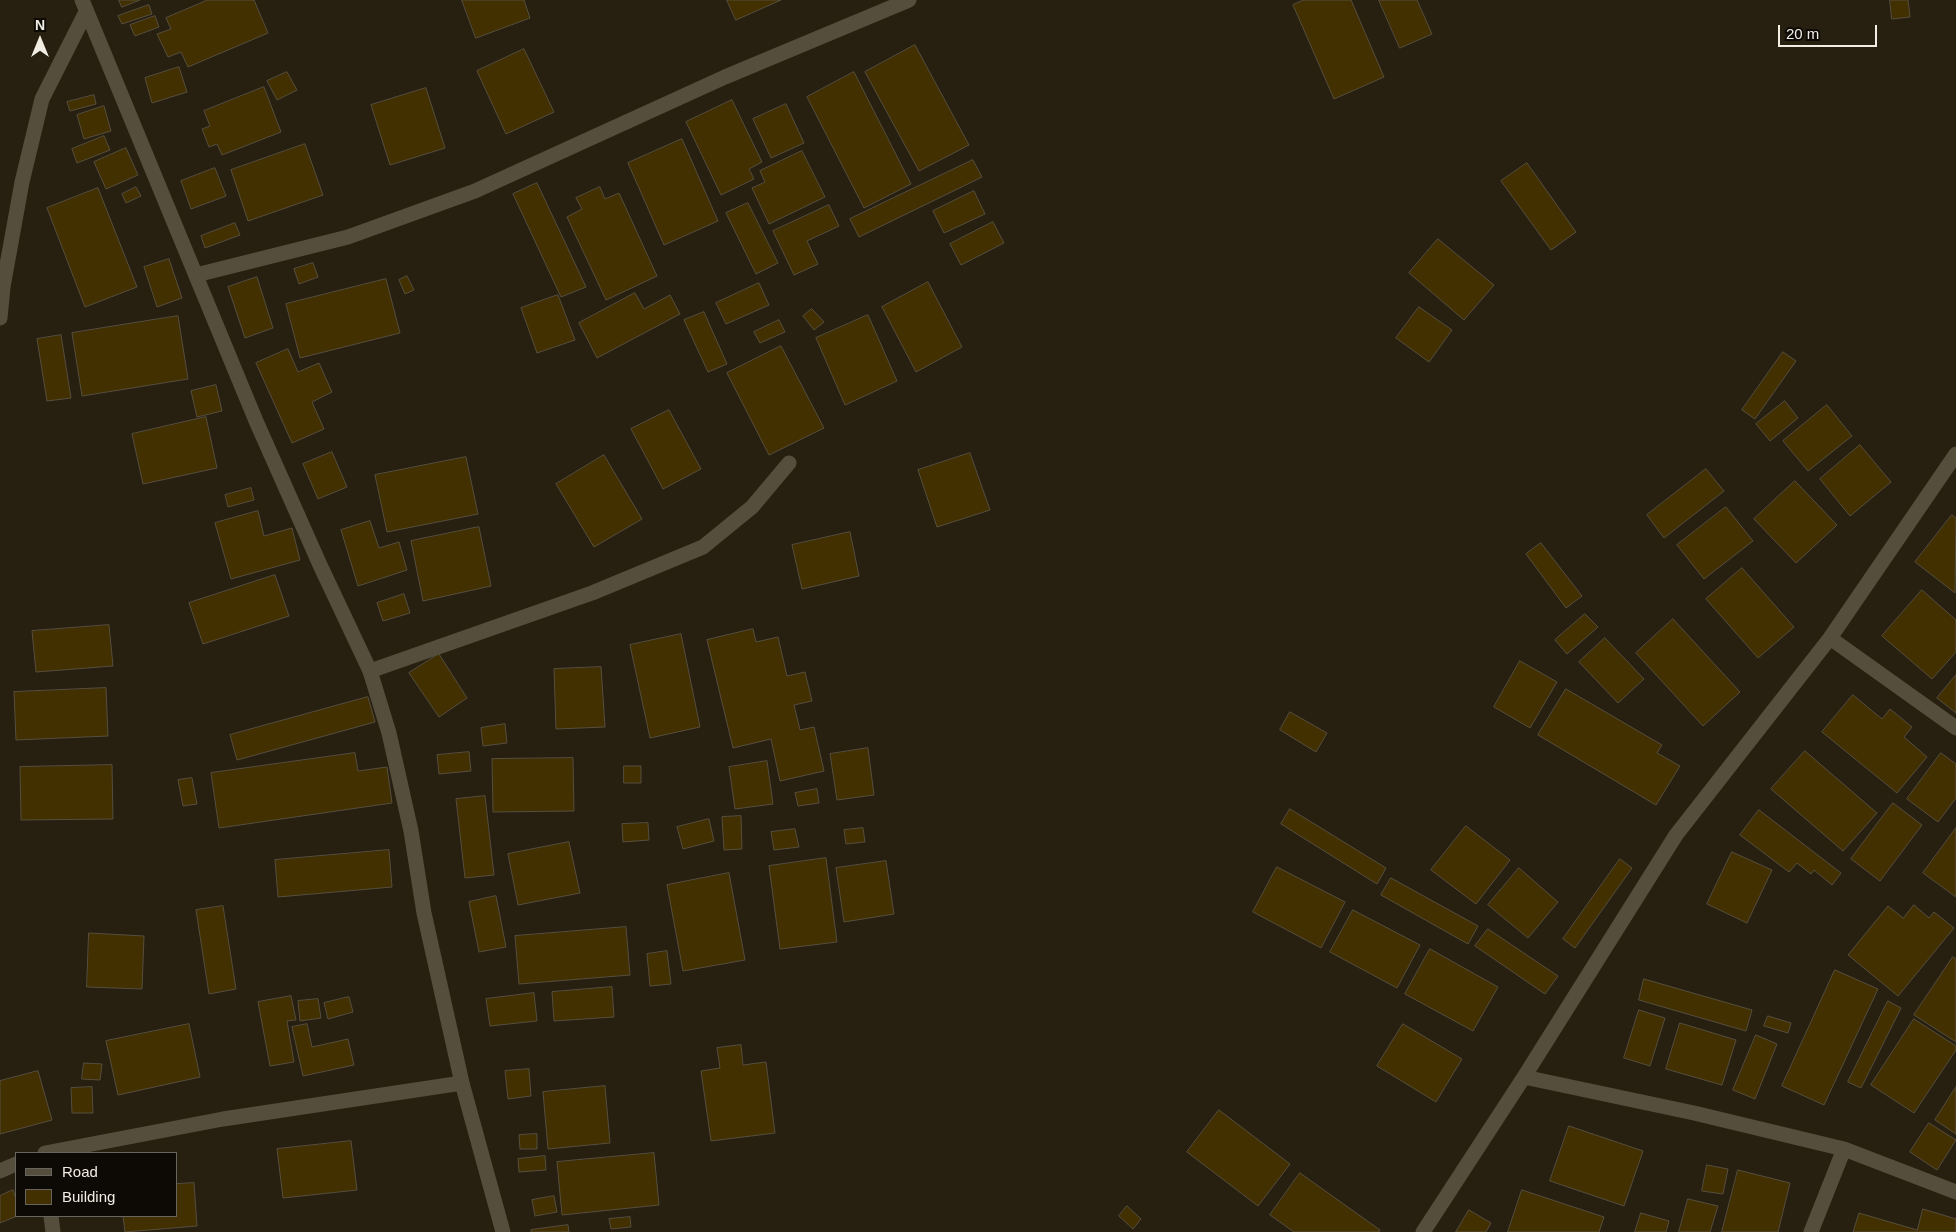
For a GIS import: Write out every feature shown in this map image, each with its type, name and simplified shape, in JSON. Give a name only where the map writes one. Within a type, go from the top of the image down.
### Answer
[{"type":"street","points":[[196,275],[348,237],[475,191],[725,77],[908,0]]},
{"type":"street","points":[[84,6],[256,421],[320,565],[370,671],[389,733],[410,831],[424,913],[462,1083],[502,1232]]},
{"type":"street","points":[[0,318],[3,286],[22,182],[42,99],[84,6]]},
{"type":"street","points":[[1423,1232],[1524,1077],[1676,835],[1830,638],[1956,454]]},
{"type":"street","points":[[370,671],[592,593],[703,547],[752,507],[789,464]]},
{"type":"street","points":[[1830,638],[1956,728]]},
{"type":"street","points":[[1524,1077],[1694,1112],[1844,1149],[1956,1192]]},
{"type":"street","points":[[50,1152],[223,1118],[462,1083]]},
{"type":"street","points":[[1811,1232],[1844,1149]]},
{"type":"street","points":[[0,1171],[15,1164]]},
{"type":"street","points":[[50,1217],[53,1232]]},
{"type":"building","points":[[119,0],[140,0],[122,7]]},
{"type":"building","points":[[208,0],[254,0],[268,33],[188,67],[181,52],[168,57],[157,34],[171,29],[166,18]]},
{"type":"building","points":[[462,0],[524,0],[530,18],[476,38]]},
{"type":"building","points":[[727,0],[781,0],[736,20]]},
{"type":"building","points":[[1304,0],[1351,0],[1384,77],[1334,99],[1293,5]]},
{"type":"building","points":[[1379,0],[1417,0],[1432,34],[1400,48]]},
{"type":"building","points":[[1890,0],[1908,0],[1910,17],[1892,19]]},
{"type":"building","points":[[149,5],[152,14],[122,24],[118,16]]},
{"type":"building","points":[[155,16],[159,27],[135,36],[130,25]]},
{"type":"building","points":[[915,45],[969,145],[919,171],[865,72]]},
{"type":"building","points":[[524,49],[554,112],[506,134],[477,71]]},
{"type":"building","points":[[179,67],[187,92],[152,103],[145,78]]},
{"type":"building","points":[[287,72],[297,90],[277,100],[267,81]]},
{"type":"building","points":[[854,72],[911,184],[864,208],[807,97]]},
{"type":"building","points":[[264,87],[281,132],[222,155],[217,144],[209,147],[202,129],[210,126],[204,111]]},
{"type":"building","points":[[426,88],[445,148],[390,165],[371,105]]},
{"type":"building","points":[[94,95],[96,104],[70,111],[67,102]]},
{"type":"building","points":[[732,100],[762,162],[749,169],[754,179],[721,195],[686,122]]},
{"type":"building","points":[[786,104],[804,143],[771,158],[753,119]]},
{"type":"building","points":[[104,106],[111,131],[84,139],[77,115]]},
{"type":"building","points":[[104,136],[110,150],[77,163],[72,149]]},
{"type":"building","points":[[682,139],[718,221],[664,245],[628,163]]},
{"type":"building","points":[[305,144],[323,195],[248,221],[231,170]]},
{"type":"building","points":[[126,148],[138,175],[106,189],[94,162]]},
{"type":"building","points":[[802,151],[825,197],[769,224],[752,188],[765,182],[760,171]]},
{"type":"building","points":[[973,160],[982,177],[859,237],[850,219]]},
{"type":"building","points":[[1527,163],[1576,232],[1551,250],[1501,181]]},
{"type":"building","points":[[215,168],[226,196],[191,209],[181,181]]},
{"type":"building","points":[[537,183],[586,287],[561,297],[513,194]]},
{"type":"building","points":[[136,187],[141,196],[126,203],[122,194]]},
{"type":"building","points":[[600,187],[605,199],[619,193],[657,276],[606,300],[567,217],[582,209],[576,198]]},
{"type":"building","points":[[98,188],[137,287],[85,307],[47,208]]},
{"type":"building","points":[[974,191],[985,214],[944,233],[933,211]]},
{"type":"building","points":[[748,203],[778,263],[756,274],[726,213]]},
{"type":"building","points":[[829,205],[839,226],[807,241],[818,264],[794,275],[773,231]]},
{"type":"building","points":[[993,222],[1004,243],[961,265],[950,244]]},
{"type":"building","points":[[235,223],[240,235],[205,248],[201,236]]},
{"type":"building","points":[[1438,239],[1494,285],[1464,320],[1409,273]]},
{"type":"building","points":[[169,259],[182,298],[157,307],[144,267]]},
{"type":"building","points":[[313,263],[318,277],[299,284],[294,269]]},
{"type":"building","points":[[407,276],[414,290],[405,294],[399,280]]},
{"type":"building","points":[[257,277],[273,328],[245,338],[228,287]]},
{"type":"building","points":[[386,279],[400,333],[300,358],[286,304]]},
{"type":"building","points":[[928,282],[962,347],[916,372],[882,307]]},
{"type":"building","points":[[759,283],[769,305],[726,324],[716,303]]},
{"type":"building","points":[[635,293],[644,309],[670,295],[680,314],[597,358],[579,323]]},
{"type":"building","points":[[558,295],[575,340],[537,353],[521,308]]},
{"type":"building","points":[[1419,307],[1452,330],[1429,362],[1396,338]]},
{"type":"building","points":[[812,309],[824,322],[814,330],[803,316]]},
{"type":"building","points":[[704,312],[727,364],[708,372],[684,320]]},
{"type":"building","points":[[868,315],[897,381],[845,405],[816,338]]},
{"type":"building","points":[[178,316],[188,379],[82,396],[72,333]]},
{"type":"building","points":[[779,320],[785,332],[760,343],[754,332]]},
{"type":"building","points":[[61,335],[71,398],[47,401],[37,339]]},
{"type":"building","points":[[781,346],[824,428],[769,455],[727,373]]},
{"type":"building","points":[[288,349],[298,372],[319,363],[332,392],[312,402],[324,429],[292,443],[256,363]]},
{"type":"building","points":[[1783,352],[1796,361],[1755,419],[1742,410]]},
{"type":"building","points":[[216,385],[222,411],[197,417],[191,391]]},
{"type":"building","points":[[1785,401],[1798,418],[1770,441],[1756,424]]},
{"type":"building","points":[[1827,405],[1852,436],[1808,471],[1783,441]]},
{"type":"building","points":[[669,410],[701,469],[663,489],[631,429]]},
{"type":"building","points":[[206,417],[217,468],[143,484],[132,434]]},
{"type":"building","points":[[1860,445],[1891,482],[1850,516],[1820,479]]},
{"type":"building","points":[[332,452],[347,487],[318,499],[303,464]]},
{"type":"building","points":[[970,453],[990,510],[937,527],[918,470]]},
{"type":"building","points":[[604,455],[642,519],[594,547],[556,484]]},
{"type":"building","points":[[466,457],[478,514],[387,532],[375,475]]},
{"type":"building","points":[[1706,469],[1724,491],[1664,538],[1647,515]]},
{"type":"building","points":[[1795,481],[1837,525],[1796,563],[1754,519]]},
{"type":"building","points":[[251,488],[254,500],[228,507],[225,495]]},
{"type":"building","points":[[1726,507],[1753,541],[1704,579],[1677,545]]},
{"type":"building","points":[[258,511],[264,536],[292,528],[300,560],[231,579],[215,523]]},
{"type":"building","points":[[1952,515],[1956,518],[1955,593],[1915,562]]},
{"type":"building","points":[[370,521],[379,548],[399,542],[407,570],[358,586],[341,530]]},
{"type":"building","points":[[479,527],[491,586],[423,601],[411,541]]},
{"type":"building","points":[[850,532],[859,576],[802,589],[792,545]]},
{"type":"building","points":[[1541,543],[1582,596],[1566,608],[1526,554]]},
{"type":"building","points":[[1742,568],[1794,627],[1758,658],[1706,599]]},
{"type":"building","points":[[275,575],[289,616],[203,644],[189,603]]},
{"type":"building","points":[[1922,590],[1956,620],[1956,652],[1932,679],[1882,636]]},
{"type":"building","points":[[404,594],[410,613],[383,621],[377,603]]},
{"type":"building","points":[[1585,614],[1598,627],[1567,654],[1555,640]]},
{"type":"building","points":[[1673,619],[1740,692],[1703,726],[1636,653]]},
{"type":"building","points":[[109,625],[113,666],[36,672],[32,631]]},
{"type":"building","points":[[753,629],[756,642],[778,637],[787,676],[805,672],[812,701],[794,705],[800,730],[814,727],[824,771],[780,781],[771,739],[733,748],[707,640]]},
{"type":"building","points":[[681,634],[700,727],[650,738],[630,645]]},
{"type":"building","points":[[1605,638],[1644,679],[1618,703],[1579,662]]},
{"type":"building","points":[[439,654],[467,698],[439,717],[409,673]]},
{"type":"building","points":[[1520,661],[1557,682],[1530,728],[1494,707]]},
{"type":"building","points":[[601,667],[605,727],[556,729],[554,669]]},
{"type":"building","points":[[1956,675],[1956,713],[1937,698]]},
{"type":"building","points":[[106,688],[108,736],[16,740],[14,692]]},
{"type":"building","points":[[1566,689],[1662,745],[1657,753],[1680,766],[1656,805],[1538,735]]},
{"type":"building","points":[[1853,695],[1882,719],[1890,709],[1912,727],[1904,737],[1927,757],[1897,793],[1822,732]]},
{"type":"building","points":[[368,697],[375,722],[237,760],[230,735]]},
{"type":"building","points":[[1290,712],[1327,733],[1316,752],[1280,730]]},
{"type":"building","points":[[505,724],[507,743],[483,746],[481,728]]},
{"type":"building","points":[[868,748],[874,795],[837,800],[830,754]]},
{"type":"building","points":[[1805,751],[1877,813],[1843,851],[1771,789]]},
{"type":"building","points":[[469,752],[471,771],[439,774],[437,755]]},
{"type":"building","points":[[355,753],[358,771],[387,767],[392,803],[219,828],[211,773]]},
{"type":"building","points":[[1941,753],[1956,764],[1956,798],[1938,822],[1907,799]]},
{"type":"building","points":[[573,758],[574,811],[493,812],[492,759]]},
{"type":"building","points":[[767,761],[773,804],[735,809],[729,767]]},
{"type":"building","points":[[112,765],[113,819],[21,820],[20,767]]},
{"type":"building","points":[[624,766],[641,766],[641,783],[624,783]]},
{"type":"building","points":[[192,778],[197,804],[183,806],[178,780]]},
{"type":"building","points":[[817,789],[819,803],[798,806],[795,793]]},
{"type":"building","points":[[485,796],[494,875],[465,878],[456,799]]},
{"type":"building","points":[[1893,803],[1922,825],[1880,881],[1851,859]]},
{"type":"building","points":[[1290,809],[1386,868],[1377,884],[1281,824]]},
{"type":"building","points":[[1759,810],[1841,873],[1832,885],[1814,870],[1811,874],[1797,863],[1789,872],[1740,835]]},
{"type":"building","points":[[741,816],[742,849],[724,850],[722,817]]},
{"type":"building","points":[[709,819],[714,841],[683,849],[677,827]]},
{"type":"building","points":[[648,823],[649,840],[623,842],[622,824]]},
{"type":"building","points":[[1466,826],[1510,860],[1476,904],[1431,870]]},
{"type":"building","points":[[863,828],[865,842],[846,844],[844,830]]},
{"type":"building","points":[[1956,828],[1956,897],[1923,873]]},
{"type":"building","points":[[795,829],[799,847],[774,850],[771,832]]},
{"type":"building","points":[[569,842],[580,893],[518,905],[508,854]]},
{"type":"building","points":[[389,850],[392,887],[278,897],[275,860]]},
{"type":"building","points":[[1732,852],[1772,870],[1747,923],[1707,904]]},
{"type":"building","points":[[826,858],[837,942],[780,949],[769,866]]},
{"type":"building","points":[[1620,859],[1632,868],[1575,948],[1563,939]]},
{"type":"building","points":[[886,861],[894,914],[844,922],[836,868]]},
{"type":"building","points":[[1277,867],[1345,902],[1321,948],[1253,912]]},
{"type":"building","points":[[1519,868],[1558,902],[1528,938],[1488,905]]},
{"type":"building","points":[[729,873],[745,960],[683,971],[667,885]]},
{"type":"building","points":[[1391,878],[1478,926],[1468,944],[1381,895]]},
{"type":"building","points":[[496,896],[506,947],[479,952],[469,902]]},
{"type":"building","points":[[1914,905],[1929,918],[1934,912],[1954,928],[1898,996],[1848,955],[1888,906],[1903,918]]},
{"type":"building","points":[[223,906],[236,989],[209,994],[196,910]]},
{"type":"building","points":[[1353,910],[1420,945],[1397,988],[1330,952]]},
{"type":"building","points":[[626,927],[630,975],[519,984],[515,936]]},
{"type":"building","points":[[1488,929],[1558,976],[1545,994],[1475,946]]},
{"type":"building","points":[[89,933],[144,936],[142,989],[87,987]]},
{"type":"building","points":[[1430,949],[1498,987],[1473,1031],[1405,994]]},
{"type":"building","points":[[667,951],[671,984],[650,986],[647,954]]},
{"type":"building","points":[[1953,957],[1956,959],[1956,1042],[1914,1015]]},
{"type":"building","points":[[1835,970],[1878,989],[1824,1105],[1782,1086]]},
{"type":"building","points":[[1644,979],[1752,1010],[1746,1031],[1639,1000]]},
{"type":"building","points":[[612,987],[614,1017],[554,1021],[552,992]]},
{"type":"building","points":[[534,993],[537,1021],[490,1026],[486,999]]},
{"type":"building","points":[[291,996],[296,1020],[287,1021],[294,1062],[270,1066],[258,1002]]},
{"type":"building","points":[[349,997],[353,1012],[328,1019],[324,1003]]},
{"type":"building","points":[[318,999],[321,1018],[300,1021],[298,1001]]},
{"type":"building","points":[[1888,1001],[1901,1008],[1861,1088],[1848,1082]]},
{"type":"building","points":[[1639,1010],[1665,1018],[1650,1066],[1624,1058]]},
{"type":"building","points":[[1768,1016],[1791,1023],[1788,1033],[1764,1026]]},
{"type":"building","points":[[1914,1019],[1956,1046],[1956,1050],[1914,1113],[1871,1085]]},
{"type":"building","points":[[1680,1023],[1736,1040],[1722,1085],[1666,1069]]},
{"type":"building","points":[[189,1024],[200,1077],[118,1095],[106,1041]]},
{"type":"building","points":[[307,1024],[312,1047],[348,1039],[354,1065],[303,1076],[292,1027]]},
{"type":"building","points":[[1403,1024],[1462,1059],[1436,1102],[1377,1066]]},
{"type":"building","points":[[1756,1035],[1777,1044],[1755,1099],[1733,1090]]},
{"type":"building","points":[[741,1045],[743,1065],[766,1062],[775,1133],[711,1141],[701,1071],[720,1068],[717,1048]]},
{"type":"building","points":[[84,1063],[102,1064],[100,1080],[82,1079]]},
{"type":"building","points":[[529,1069],[531,1096],[508,1099],[505,1071]]},
{"type":"building","points":[[38,1071],[52,1120],[0,1134],[0,1081]]},
{"type":"building","points":[[605,1086],[610,1143],[548,1149],[543,1092]]},
{"type":"building","points":[[92,1087],[93,1113],[72,1113],[71,1088]]},
{"type":"building","points":[[1956,1087],[1956,1134],[1935,1120]]},
{"type":"building","points":[[1219,1110],[1290,1164],[1258,1206],[1187,1152]]},
{"type":"building","points":[[1929,1123],[1956,1140],[1937,1170],[1910,1152]]},
{"type":"building","points":[[1569,1126],[1643,1151],[1624,1206],[1550,1181]]},
{"type":"building","points":[[537,1134],[537,1149],[520,1149],[519,1135]]},
{"type":"building","points":[[351,1141],[357,1190],[283,1198],[277,1149]]},
{"type":"building","points":[[654,1153],[659,1205],[562,1215],[557,1162]]},
{"type":"building","points":[[545,1156],[546,1170],[519,1172],[518,1159]]},
{"type":"building","points":[[1707,1165],[1728,1169],[1723,1194],[1702,1191]]},
{"type":"building","points":[[1738,1170],[1790,1183],[1778,1232],[1722,1232]]},
{"type":"building","points":[[1300,1173],[1380,1230],[1379,1232],[1294,1232],[1270,1215]]},
{"type":"building","points":[[194,1183],[197,1226],[125,1232],[123,1217],[178,1217],[178,1184]]},
{"type":"building","points":[[13,1190],[15,1196],[15,1217],[0,1223],[0,1196]]},
{"type":"building","points":[[1522,1190],[1604,1217],[1599,1232],[1508,1232]]},
{"type":"building","points":[[554,1196],[557,1212],[535,1216],[532,1200]]},
{"type":"building","points":[[1688,1199],[1718,1206],[1710,1232],[1679,1232]]},
{"type":"building","points":[[1127,1206],[1141,1219],[1133,1229],[1119,1216]]},
{"type":"building","points":[[1923,1209],[1956,1219],[1956,1232],[1853,1232],[1859,1213],[1917,1230]]},
{"type":"building","points":[[1469,1210],[1491,1223],[1486,1232],[1456,1232]]},
{"type":"building","points":[[1641,1213],[1669,1221],[1666,1232],[1635,1232]]},
{"type":"building","points":[[630,1217],[631,1227],[611,1229],[609,1219]]},
{"type":"building","points":[[568,1225],[569,1232],[531,1232],[531,1230]]}]
